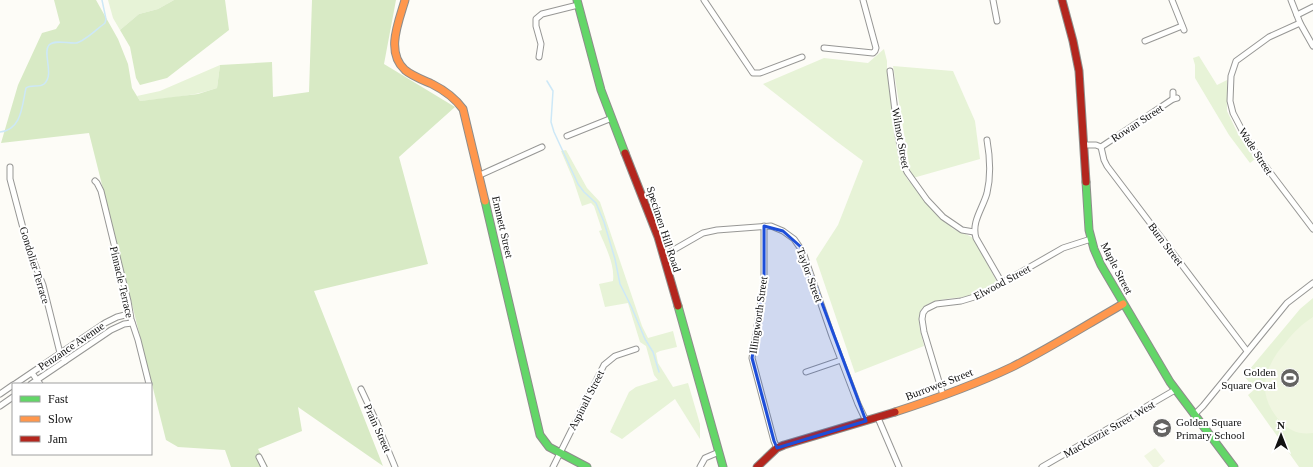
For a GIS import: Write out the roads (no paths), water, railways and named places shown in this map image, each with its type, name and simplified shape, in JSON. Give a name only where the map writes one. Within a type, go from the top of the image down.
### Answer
[{"type":"street","name":"Emmett Street","points":[[405,0],[396,35],[394,48],[396,56],[399,63],[406,70],[451,95],[463,110],[480,175],[539,430],[545,444],[549,448],[587,467]]},
{"type":"street","points":[[704,0],[751,71],[756,74],[802,57]]},
{"type":"street","points":[[824,48],[873,53],[875,51],[876,48],[863,0]]},
{"type":"street","points":[[993,0],[997,21]]},
{"type":"street","name":"Maple Street","points":[[1062,0],[1078,62],[1091,239],[1097,258],[1175,390],[1234,467]]},
{"type":"street","points":[[1145,41],[1183,28],[1172,0]]},
{"type":"street","points":[[1291,0],[1300,23],[1313,46]]},
{"type":"street","points":[[539,57],[541,44],[536,22],[538,16],[577,2]]},
{"type":"street","name":"Specimen Hill Road","points":[[577,2],[599,82],[651,216],[723,467]]},
{"type":"street","points":[[1297,15],[1313,7]]},
{"type":"street","name":"Wade Street","points":[[1300,23],[1268,38],[1236,61],[1231,76],[1230,101],[1233,113],[1257,155],[1313,229]]},
{"type":"street","name":"Wilmot Street","points":[[890,71],[898,134],[904,166],[907,172],[927,200],[943,217],[962,230],[974,232]]},
{"type":"street","name":"Rowan Street","points":[[1101,147],[1175,98],[1173,92]]},
{"type":"street","points":[[567,136],[612,118]]},
{"type":"street","points":[[987,140],[989,160],[988,188],[986,198],[975,224],[974,232],[1002,283]]},
{"type":"street","points":[[1084,145],[1096,145],[1101,147]]},
{"type":"street","points":[[480,175],[542,147]]},
{"type":"street","name":"Burn Street","points":[[1101,147],[1107,166],[1247,351]]},
{"type":"street","name":"Gondolier Terrace","points":[[10,167],[10,179],[28,247],[42,285],[60,353],[65,361]]},
{"type":"street","name":"Pinnacle Terrace","points":[[95,181],[100,191],[128,301],[129,314],[143,356],[149,383]]},
{"type":"street","name":"Illingworth Street","points":[[764,226],[764,282],[752,358],[774,441],[778,448]]},
{"type":"street","name":"Taylor Street","points":[[663,256],[697,236],[709,231],[771,226],[783,231],[794,239],[801,247],[841,360],[866,422]]},
{"type":"street","name":"Elwood Street","points":[[943,395],[924,332],[922,319],[923,313],[931,306],[936,304],[961,301],[990,290],[1062,248],[1091,239]]},
{"type":"street","points":[[1194,415],[1287,304],[1313,283]]},
{"type":"street","name":"Burrowes Street","points":[[757,467],[778,448],[784,445],[866,422],[995,375],[1022,362],[1123,304]]},
{"type":"street","name":"Penzance Avenue","points":[[17,383],[105,323],[116,317],[129,314]]},
{"type":"street","name":"Penzance Avenue","points":[[39,382],[65,361],[111,330],[124,324],[132,323]]},
{"type":"street","name":"Aspinall Street","points":[[553,467],[604,365],[615,356],[636,349]]},
{"type":"street","points":[[806,372],[841,360]]},
{"type":"street","points":[[32,373],[39,382]]},
{"type":"street","name":"Penzance Avenue","points":[[0,394],[12,386]]},
{"type":"street","name":"Prain Street","points":[[361,389],[395,467]]},
{"type":"street","name":"MacKenzie Street West","points":[[1042,467],[1175,390]]},
{"type":"street","points":[[0,406],[12,398]]},
{"type":"street","points":[[878,418],[899,467]]},
{"type":"street","points":[[700,467],[705,458],[719,452]]},
{"type":"street","points":[[259,457],[264,467]]},
{"type":"waterway","points":[[0,132],[13,127],[17,122],[22,109],[26,88],[30,86],[42,85],[47,80],[49,70],[47,49],[49,45],[55,42],[79,42],[87,38],[105,23],[106,19],[102,0]]},
{"type":"waterway","points":[[547,81],[553,91],[551,122],[554,132],[578,184],[596,203],[604,222],[615,259],[620,284],[645,339],[653,352],[659,372]]},
{"type":"place","name":"Golden Square Oval","points":[[1290,378]]},
{"type":"place","name":"Golden Square Primary School","points":[[1162,428]]}]
